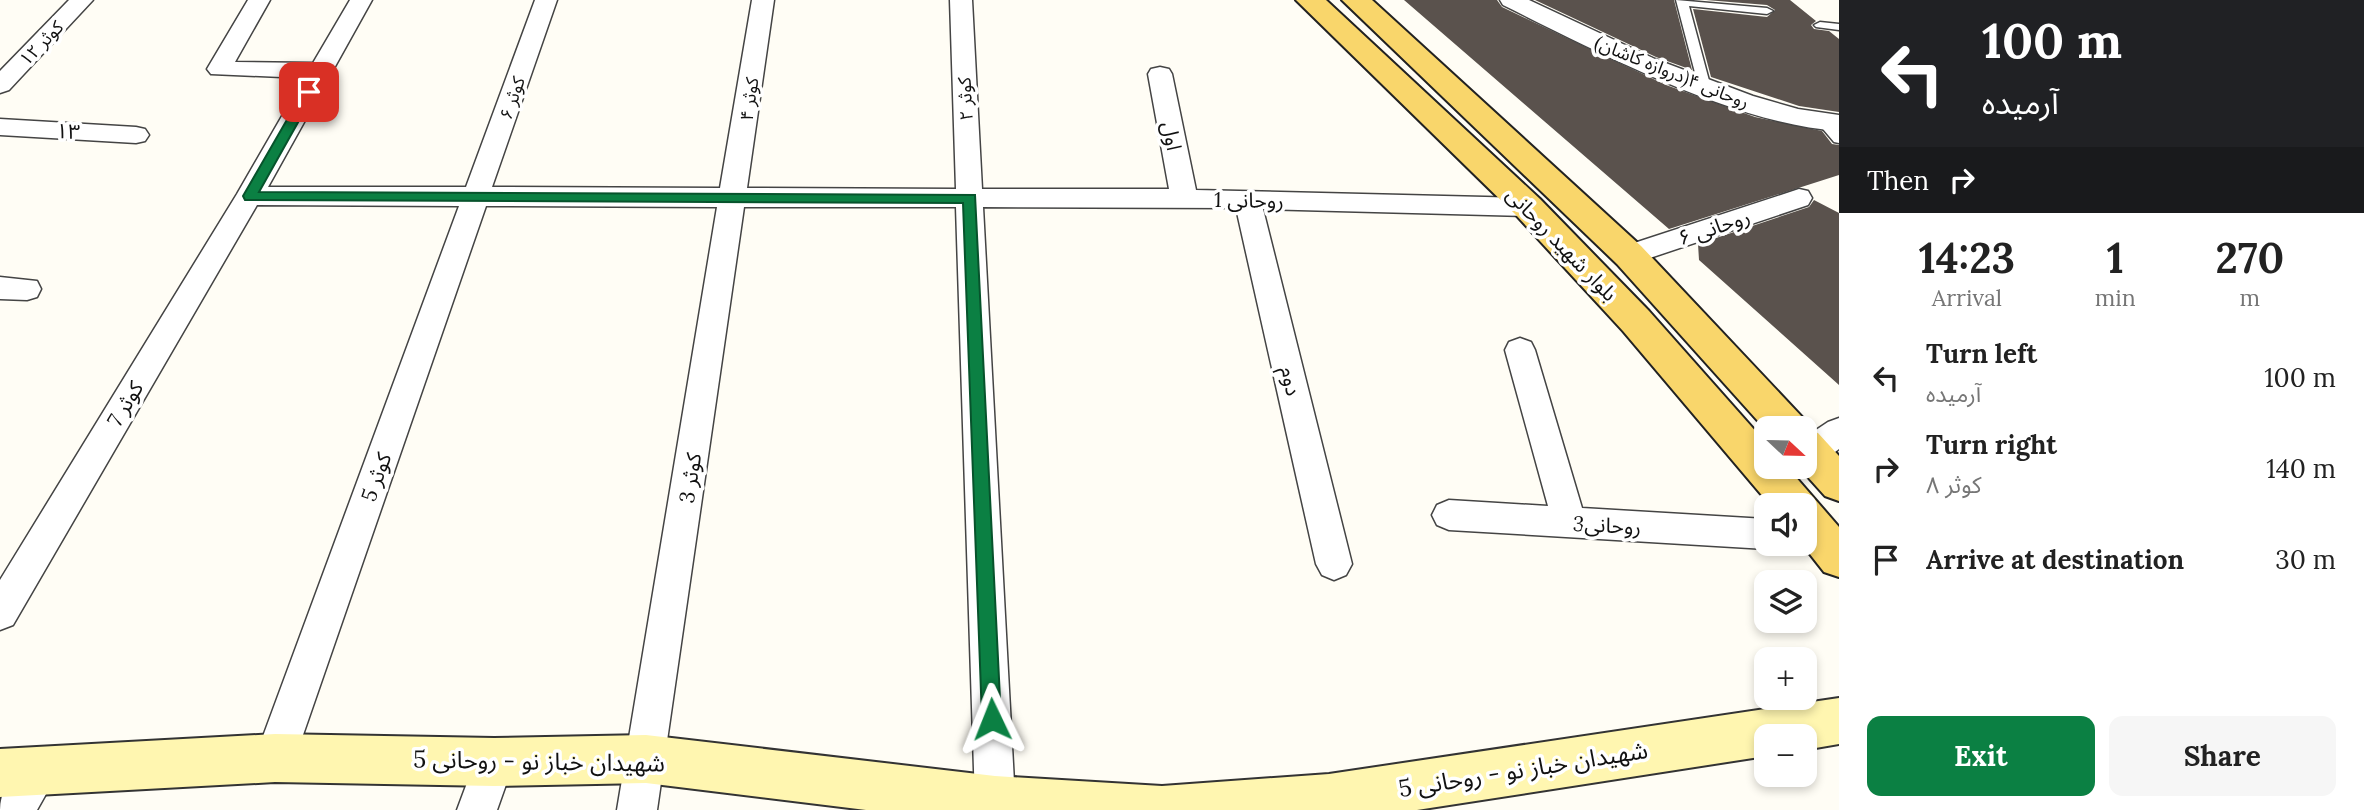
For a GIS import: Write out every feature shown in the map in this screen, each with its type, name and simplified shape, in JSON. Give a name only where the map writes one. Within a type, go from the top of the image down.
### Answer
[{"type":"main road","name":"بلوار شهید روحانی","points":[[1310,0],[1528,207],[1636,321],[1782,493]]},
{"type":"main road","name":"بلوار شهید روحانی","points":[[1356,0],[1629,255],[1788,416]]},
{"type":"main road","name":"بلوار شهید روحانی","points":[[1817,449],[1839,484]]},
{"type":"street","name":"کوثر ۱۲","points":[[0,85],[82,0]]},
{"type":"street","points":[[259,0],[219,69],[321,71]]},
{"type":"street","name":"کوثر 7","points":[[0,612],[249,196],[361,0]]},
{"type":"street","name":"کوثر ۶","points":[[478,196],[546,0]]},
{"type":"street","name":"کوثر ۴","points":[[734,197],[763,0]]},
{"type":"street","name":"کوثر ۲","points":[[961,0],[995,801]]},
{"type":"street","name":"روحانی ۴(دروازه کاشان)","points":[[1511,0],[1596,42],[1705,88],[1759,107],[1834,128]]},
{"type":"street","name":"اول","points":[[1160,74],[1184,199]]},
{"type":"street","name":"۱۳","points":[[0,127],[136,135]]},
{"type":"street","name":"روحانی 1","points":[[249,196],[1247,199],[1528,207]]},
{"type":"street","name":"کوثر 5","points":[[275,758],[478,196]]},
{"type":"street","name":"کوثر 3","points":[[637,810],[734,197]]},
{"type":"street","name":"روحانی ۶","points":[[1629,255],[1799,198]]},
{"type":"street","name":"دوم","points":[[1247,199],[1334,564]]},
{"type":"street","points":[[1520,350],[1569,522]]},
{"type":"street","name":"روحانی3","points":[[1448,515],[1754,533]]},
{"type":"street","name":"شهیدان خباز نو - روحانی 5","points":[[18,785],[275,758],[494,761],[646,759],[995,801],[1162,810],[1286,806],[1839,721]]},
{"type":"street","points":[[477,810],[494,761]]},
{"type":"lane","points":[[1705,88],[1683,1],[1767,10]]},
{"type":"lane","points":[[1820,25],[1839,27]]},
{"type":"building","points":[[1404,0],[1497,0],[1502,7],[1666,85],[1755,117],[1822,131],[1832,144],[1839,145],[1839,175],[1669,229]]},
{"type":"building","points":[[1535,0],[1674,0],[1692,70],[1656,57]]},
{"type":"building","points":[[1706,0],[1790,0],[1816,21],[1811,25],[1814,29],[1829,31],[1839,39],[1839,112],[1799,106],[1711,77],[1693,9],[1767,17],[1775,10],[1767,5]]},
{"type":"building","points":[[1814,200],[1839,213],[1839,385],[1699,260],[1698,244],[1809,207]]},
{"type":"route","points":[[309,92],[249,196],[970,198],[992,719]]}]
